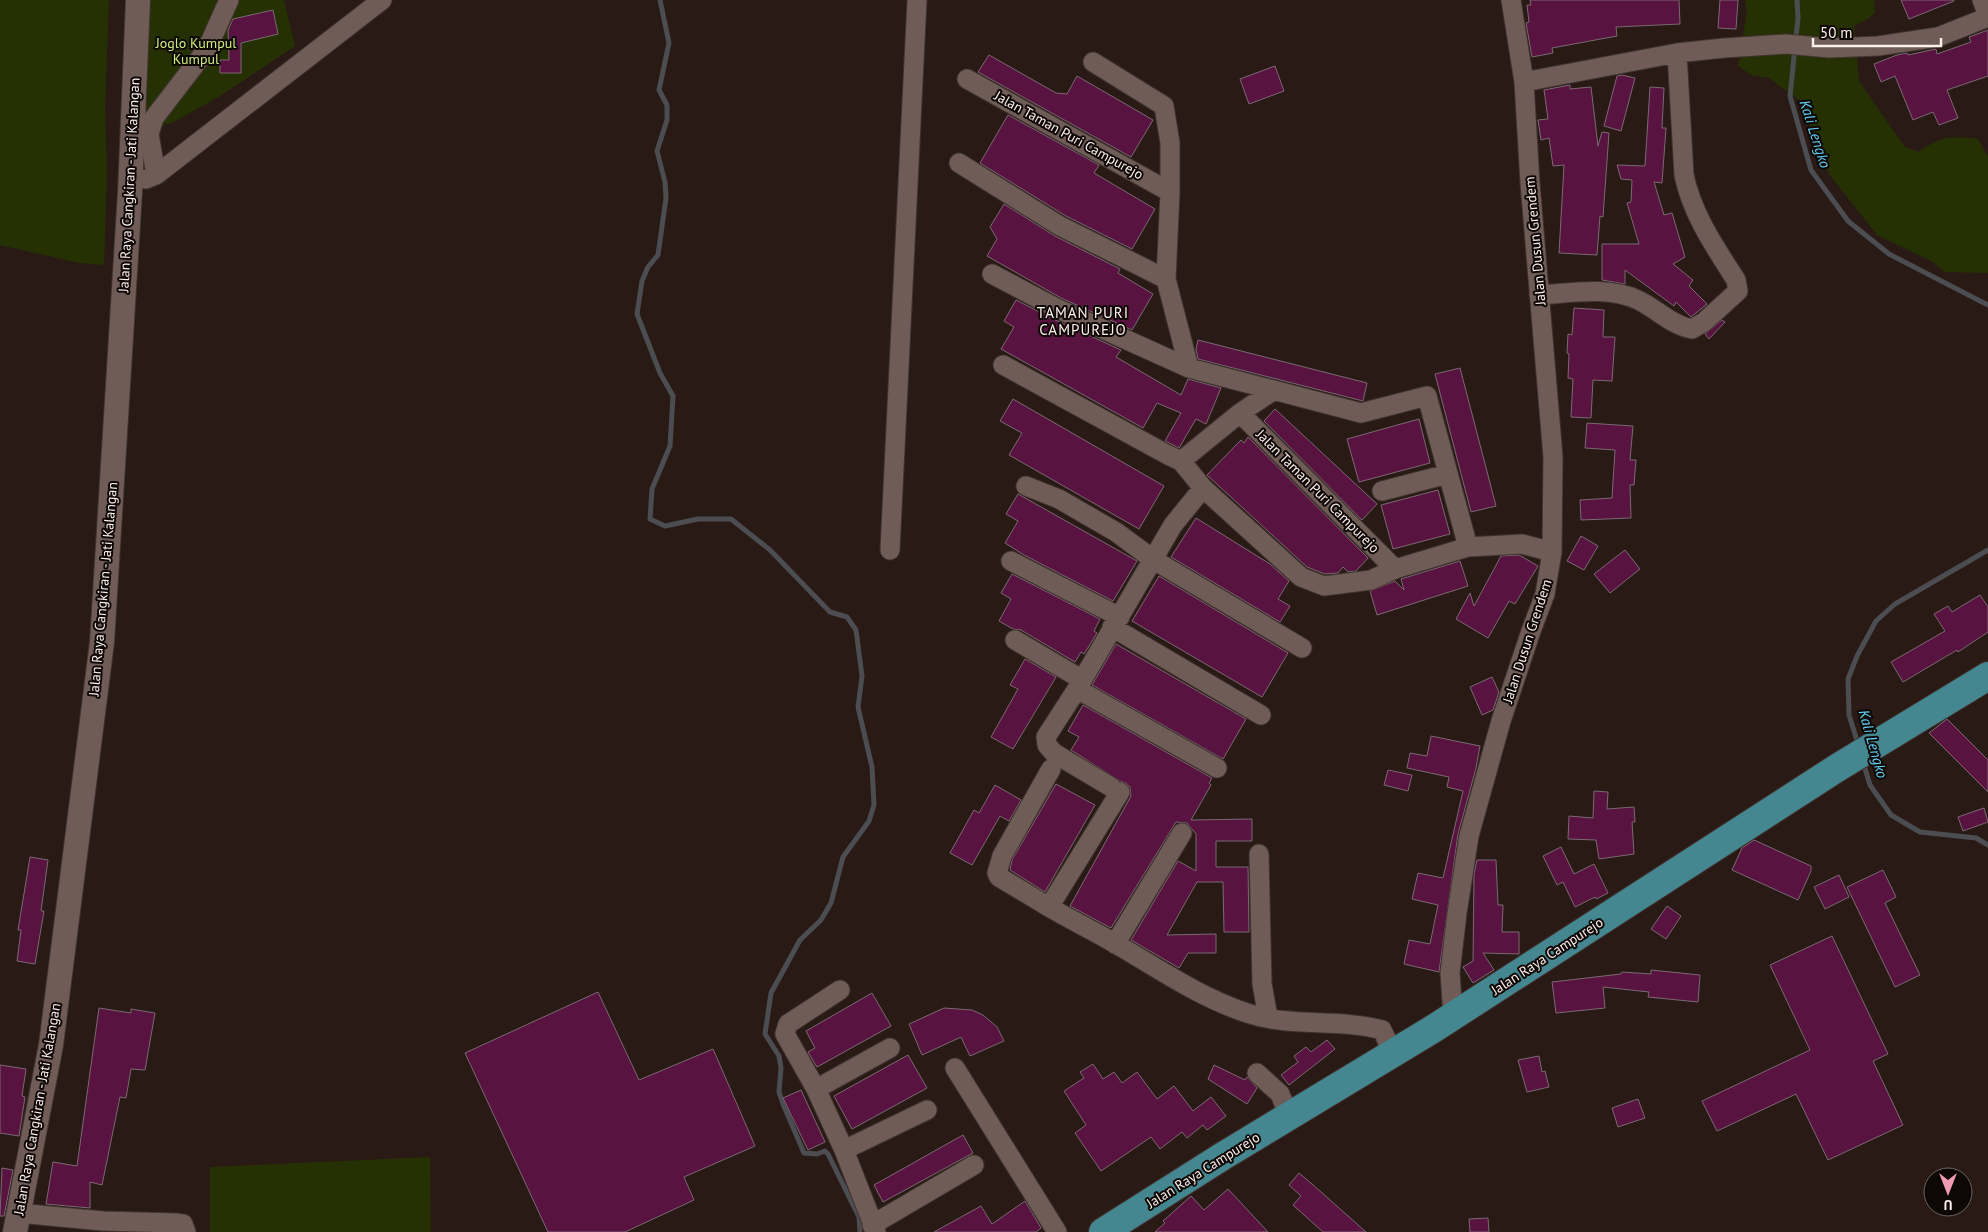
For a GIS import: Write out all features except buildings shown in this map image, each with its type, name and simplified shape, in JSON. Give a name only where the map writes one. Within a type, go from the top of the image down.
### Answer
[{"type":"main road","name":"Jalan Raya Campurejo","points":[[1103,1232],[1452,1016],[1837,768],[1988,676]]},
{"type":"street","name":"Jalan Raya Cangkiran - Jati Kalangan","points":[[17,1223],[51,1045],[102,642],[131,184],[138,0]]},
{"type":"street","points":[[156,175],[148,134],[154,118],[207,49],[229,0]]},
{"type":"street","points":[[131,184],[156,175],[382,0]]},
{"type":"street","points":[[890,550],[917,0]]},
{"type":"street","name":"Jalan Dusun Grendem","points":[[1452,1016],[1450,973],[1469,836],[1501,721],[1545,594],[1552,552],[1553,457],[1530,183],[1524,82],[1511,0]]},
{"type":"street","points":[[1524,82],[1677,54],[1786,44],[1810,47],[1878,46],[1938,37],[1988,16],[1982,0]]},
{"type":"street","points":[[1539,295],[1591,292],[1621,293],[1639,301],[1679,327],[1692,329],[1704,322],[1738,291],[1736,280],[1696,212],[1687,189],[1684,175],[1677,54]]},
{"type":"street","points":[[1093,62],[1164,106],[1170,143],[1166,280],[1189,368]]},
{"type":"street","name":"Jalan Taman Puri Campurejo","points":[[967,79],[1170,192]]},
{"type":"street","points":[[959,162],[1060,226],[1166,280]]},
{"type":"street","points":[[992,274],[1056,308],[1189,368],[1361,413],[1427,396],[1468,547]]},
{"type":"street","points":[[1003,365],[1168,456],[1181,460],[1203,488],[1301,577],[1312,582],[1324,586],[1334,586],[1371,580],[1395,569],[1468,547],[1522,544],[1552,552]]},
{"type":"street","points":[[1181,460],[1240,413],[1274,390]]},
{"type":"street","name":"Jalan Taman Puri Campurejo","points":[[1240,413],[1395,569]]},
{"type":"street","points":[[1382,491],[1448,474]]},
{"type":"street","points":[[1026,486],[1059,499],[1116,532],[1154,560],[1302,648]]},
{"type":"street","points":[[1049,908],[1115,790],[1054,753],[1047,745],[1046,737],[1174,525],[1203,488]]},
{"type":"street","points":[[1011,561],[1116,622],[1261,715]]},
{"type":"street","points":[[1015,640],[1079,684],[1217,768]]},
{"type":"street","points":[[1051,769],[1002,856],[997,873],[999,877],[1049,908],[1196,992],[1248,1014],[1303,1023],[1354,1025],[1382,1030],[1393,1053]]},
{"type":"street","points":[[1115,944],[1182,833]]},
{"type":"street","points":[[1259,854],[1262,984],[1268,1017]]},
{"type":"street","points":[[840,990],[788,1024],[786,1038],[816,1089],[844,1150],[874,1228],[974,1165]]},
{"type":"street","points":[[816,1089],[890,1048]]},
{"type":"street","points":[[955,1068],[1057,1232]]},
{"type":"street","points":[[1256,1073],[1280,1094],[1289,1116]]},
{"type":"street","points":[[844,1150],[927,1110]]},
{"type":"street","points":[[17,1223],[103,1221],[176,1223],[183,1224],[186,1232]]},
{"type":"green space","points":[[0,0],[109,0],[105,109],[107,171],[104,265],[79,263],[0,245]]},
{"type":"green space","name":"Joglo Kumpul Kumpul","points":[[147,0],[284,0],[295,46],[220,96],[172,123],[144,129]]},
{"type":"green space","points":[[1745,0],[1874,0],[1875,12],[1868,19],[1854,26],[1859,81],[1904,146],[1918,152],[1946,138],[1978,139],[1988,156],[1988,273],[1945,272],[1933,262],[1877,235],[1829,174],[1811,129],[1807,106],[1769,78],[1753,76],[1738,66],[1747,11]]},
{"type":"green space","points":[[430,1157],[431,1232],[210,1232],[210,1167]]},
{"type":"waterway","points":[[660,0],[669,43],[659,90],[667,105],[667,120],[657,151],[665,182],[666,198],[658,255],[648,267],[642,281],[637,314],[660,373],[673,396],[670,446],[652,489],[650,519],[665,526],[698,519],[731,519],[770,550],[830,612],[847,617],[856,630],[862,676],[858,707],[872,767],[874,805],[869,821],[843,857],[831,903],[821,920],[800,940],[771,993],[765,1034],[779,1056],[781,1068],[779,1092],[804,1153],[817,1154],[825,1151],[828,1154],[859,1217],[860,1232]]},
{"type":"waterway","name":"Kali Lengko","points":[[1797,0],[1798,18],[1790,96],[1811,170],[1848,221],[1889,254],[1988,305]]},
{"type":"waterway","name":"Kali Lengko","points":[[1859,747],[1849,715],[1848,679],[1857,656],[1876,621],[1895,604],[1988,550]]},
{"type":"waterway","name":"Kali Lengko","points":[[1863,762],[1870,785],[1891,815],[1920,832],[1976,838],[1988,845]]},
{"type":"district","name":"TAMAN PURI CAMPUREJO","points":[[1083,322]]}]
